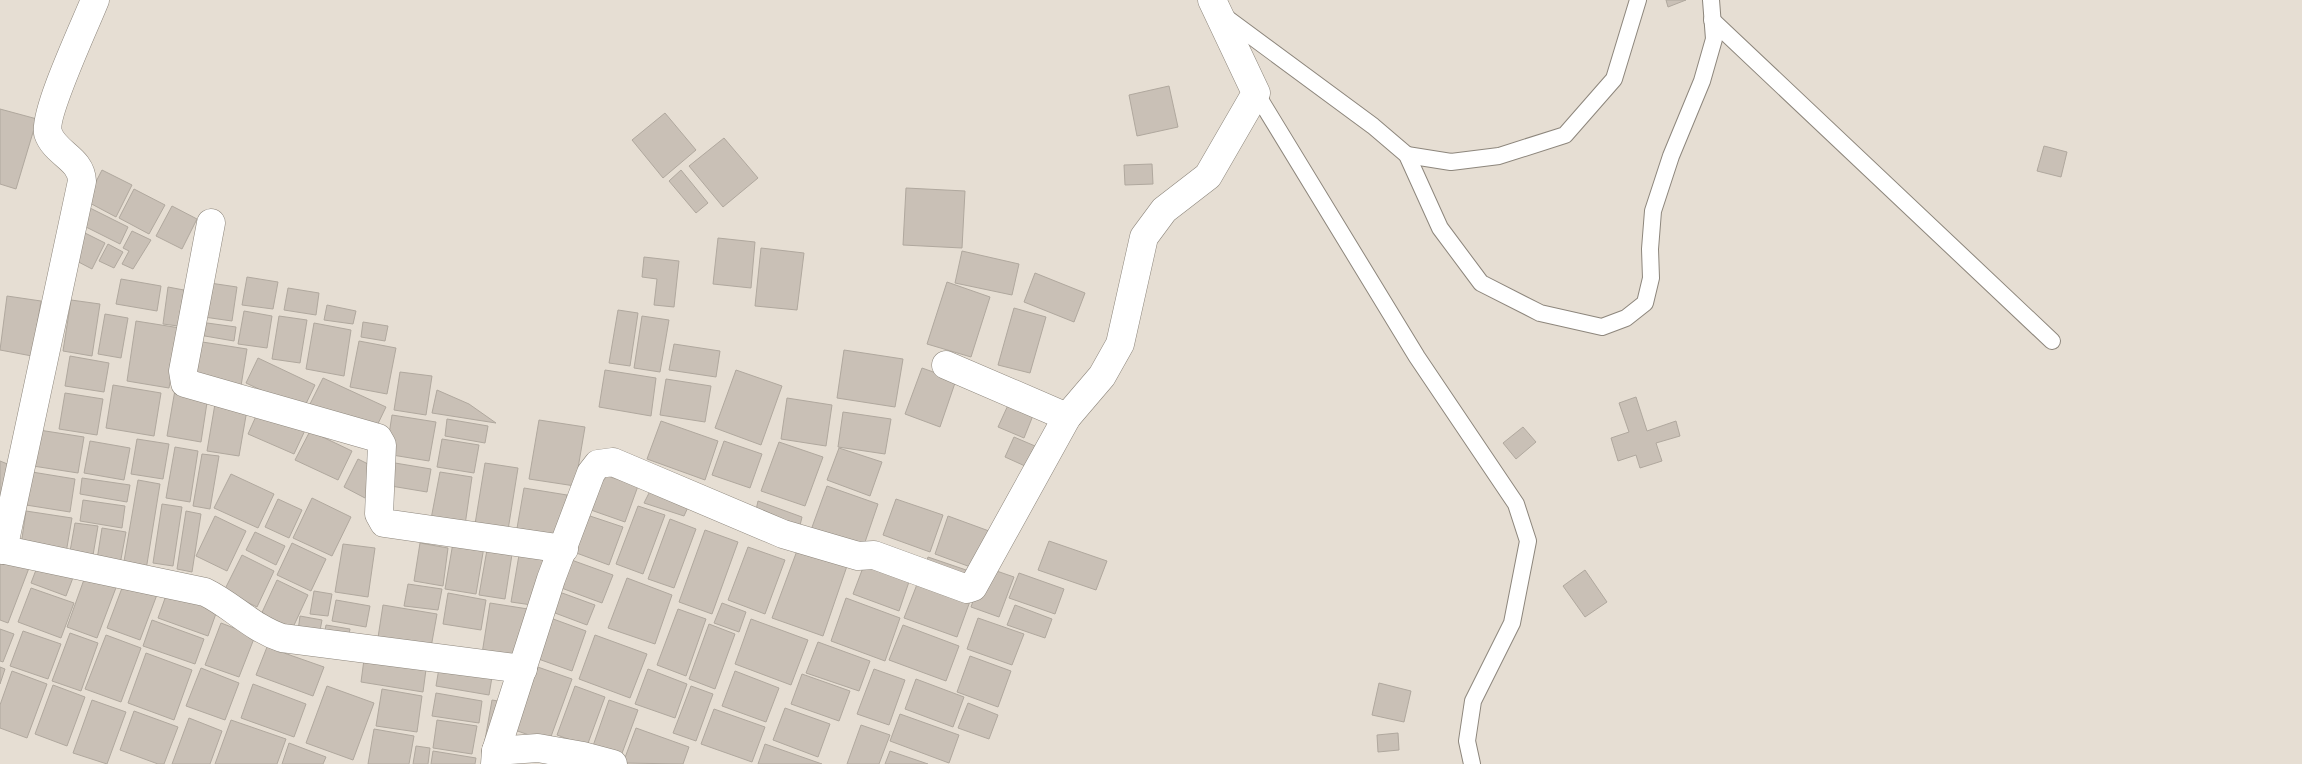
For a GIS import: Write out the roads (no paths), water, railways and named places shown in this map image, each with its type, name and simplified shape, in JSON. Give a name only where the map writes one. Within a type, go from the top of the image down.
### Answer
[{"type":"street","points":[[95,0],[52,106],[48,125],[48,133],[59,151],[78,165],[82,172],[82,181],[2,550],[205,592],[221,600],[252,625],[282,638],[523,669]]},
{"type":"street","points":[[496,758],[551,580],[591,473],[598,464],[614,462],[783,534],[858,556],[874,555],[967,589],[973,587],[1067,417],[1102,376],[1120,344],[1144,237],[1164,210],[1208,176],[1234,135],[1256,93],[1216,7]]},
{"type":"street","points":[[211,223],[183,371],[185,383],[378,438],[382,445],[379,514],[384,523],[564,549]]},
{"type":"street","points":[[946,365],[1067,417]]},
{"type":"street","points":[[496,758],[538,748],[583,756],[613,764]]},
{"type":"lane","points":[[1407,155],[1451,162],[1499,156],[1565,136],[1614,79],[1638,0]]},
{"type":"lane","points":[[1216,7],[1374,126],[1407,155],[1440,228],[1481,283],[1540,313],[1602,327],[1626,318],[1645,303],[1651,278],[1650,249],[1653,211],[1671,156],[1702,81],[1714,39],[1711,0]]},
{"type":"lane","points":[[1712,20],[2052,341]]},
{"type":"lane","points":[[1256,93],[1417,357],[1516,504],[1528,541],[1512,623],[1473,701],[1467,741],[1472,764]]}]
